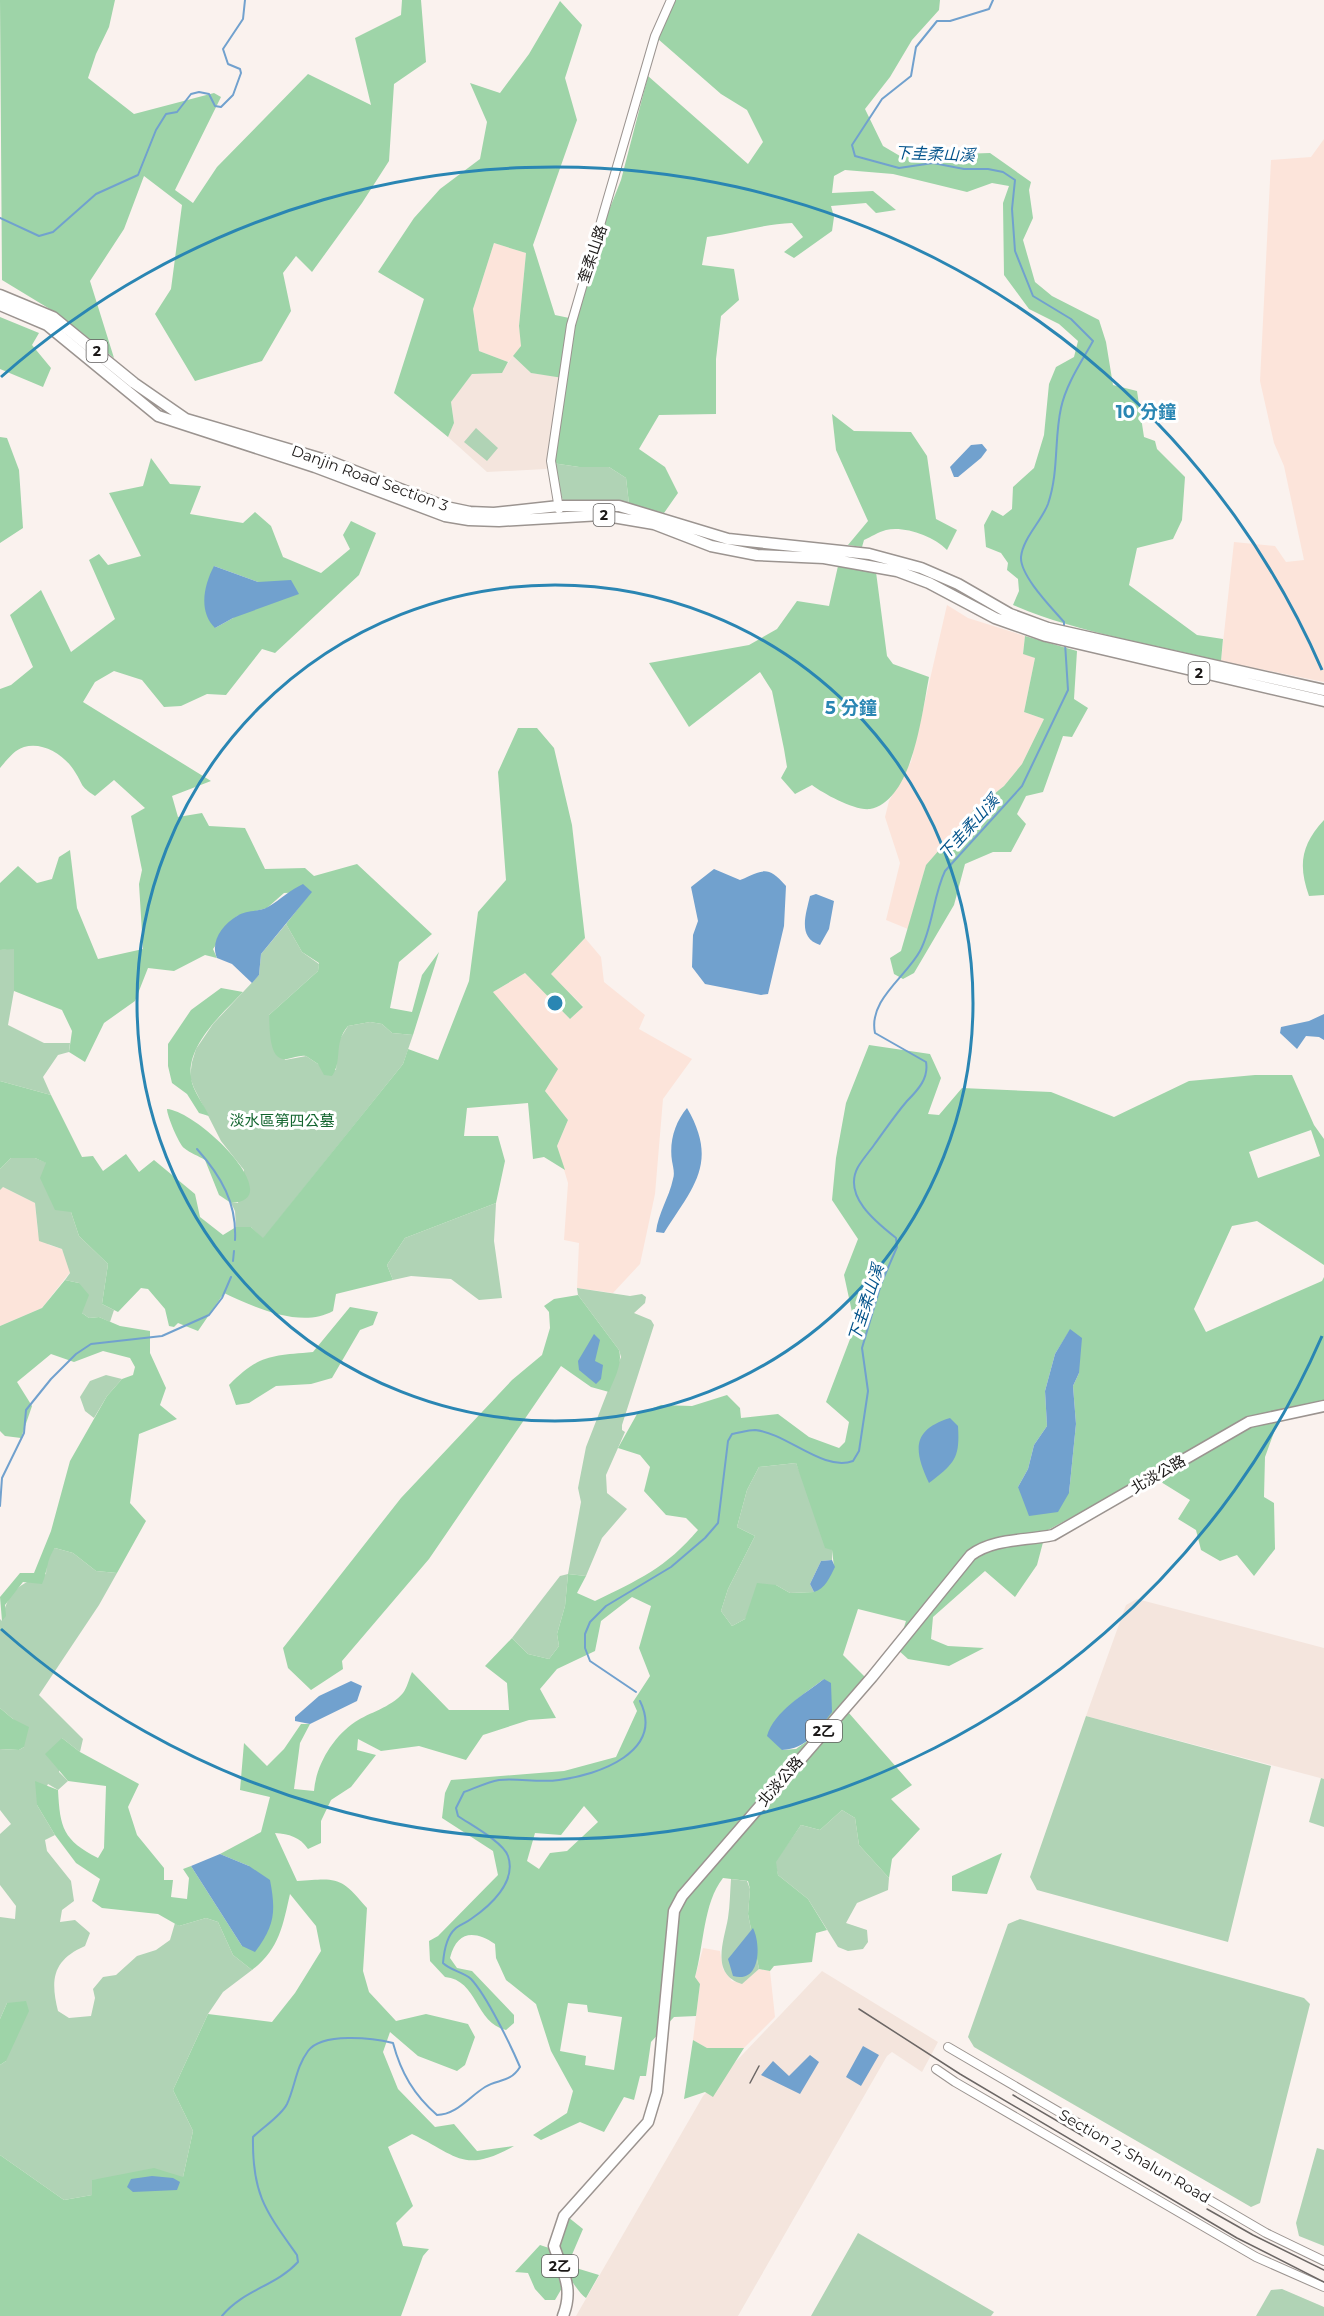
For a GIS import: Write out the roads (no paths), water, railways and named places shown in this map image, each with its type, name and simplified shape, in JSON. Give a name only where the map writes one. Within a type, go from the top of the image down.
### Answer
[{"type":"main road","name":"Danjin Road Section 3","points":[[0,295],[53,317],[134,383],[186,419],[329,461],[446,507],[470,512],[559,511],[601,515],[654,524],[711,546],[757,555],[824,558],[897,571],[929,583],[995,618],[1074,639]]},
{"type":"main road","name":"Danjin Road Section 3","points":[[0,305],[47,325],[158,416],[315,466],[445,516],[470,520],[559,511]]},
{"type":"main road","name":"2","points":[[1074,639],[1324,690]]},
{"type":"main road","name":"2","points":[[1074,639],[1324,701]]},
{"type":"main road","name":"北淡公路","points":[[563,2316],[569,2302],[570,2289],[558,2264],[554,2246],[556,2239],[564,2216],[648,2122],[657,2092],[674,1911],[690,1887],[872,1677],[971,1555],[985,1544],[1029,1540],[1053,1535],[1249,1422],[1324,1407]]},
{"type":"street","name":"奎柔山路","points":[[559,511],[551,461],[571,325],[655,36],[671,0]]},
{"type":"street","name":"Section 2, Shalun Road","points":[[948,2047],[1266,2233],[1324,2261]]},
{"type":"street","name":"Section 2, Shalun Road","points":[[936,2069],[1256,2257],[1324,2288]]},
{"type":"water","points":[[982,444],[987,450],[981,458],[958,477],[954,477],[950,467],[971,445]]},
{"type":"water","points":[[214,566],[258,582],[291,580],[299,594],[233,618],[215,628],[206,614],[204,598]]},
{"type":"water","points":[[714,869],[740,880],[765,871],[774,875],[786,886],[784,926],[768,994],[761,995],[705,984],[692,967],[693,935],[698,921],[691,887]]},
{"type":"water","points":[[303,884],[312,892],[261,954],[259,975],[252,983],[232,964],[217,958],[216,940],[222,929],[232,920],[241,914],[268,907]]},
{"type":"water","points":[[816,894],[834,901],[829,929],[820,945],[808,937],[805,925],[810,896]]},
{"type":"water","points":[[1324,1014],[1324,1040],[1319,1037],[1306,1036],[1297,1049],[1280,1033],[1281,1027],[1309,1021]]},
{"type":"water","points":[[687,1108],[701,1144],[698,1174],[684,1202],[664,1233],[656,1232],[674,1177],[671,1147],[674,1133]]},
{"type":"water","points":[[1070,1329],[1082,1338],[1079,1373],[1073,1386],[1076,1424],[1069,1493],[1058,1512],[1029,1516],[1018,1487],[1028,1469],[1034,1445],[1047,1426],[1045,1391],[1055,1354]]},
{"type":"water","points":[[594,1334],[600,1340],[595,1361],[603,1365],[601,1379],[596,1384],[579,1370],[578,1361]]},
{"type":"water","points":[[950,1418],[958,1426],[957,1453],[950,1465],[929,1483],[920,1461],[919,1443],[922,1435],[928,1429]]},
{"type":"water","points":[[832,1560],[835,1567],[829,1579],[814,1592],[810,1584],[821,1561]]},
{"type":"water","points":[[824,1679],[831,1683],[832,1712],[805,1743],[782,1750],[767,1736],[771,1727],[783,1711]]},
{"type":"water","points":[[351,1681],[362,1686],[357,1701],[310,1724],[295,1721],[295,1717],[319,1696]]},
{"type":"water","points":[[220,1854],[249,1866],[270,1880],[273,1901],[272,1918],[267,1934],[255,1952],[242,1946],[191,1866]]},
{"type":"water","points":[[753,1928],[758,1952],[754,1969],[742,1977],[733,1976],[728,1959]]},
{"type":"water","points":[[863,2046],[879,2055],[861,2086],[846,2077]]},
{"type":"water","points":[[810,2055],[819,2062],[800,2094],[761,2075],[773,2061],[789,2076]]},
{"type":"water","points":[[152,2176],[173,2178],[180,2182],[177,2190],[133,2192],[127,2187],[131,2179]]},
{"type":"waterway","points":[[0,218],[39,236],[53,232],[96,194],[138,175],[156,130],[166,114],[177,112],[191,94],[199,92],[209,94],[215,106],[221,107],[233,95],[241,73],[240,69],[228,64],[223,49],[243,19],[245,0]]},
{"type":"waterway","name":"下圭柔山溪","points":[[993,0],[989,9],[950,21],[937,21],[916,47],[911,76],[882,99],[852,145],[855,156],[899,168],[933,163],[964,169],[988,169],[1003,172],[1015,180],[1012,209],[1015,251],[1033,296],[1071,319],[1093,341],[1063,399],[1055,468],[1048,504],[1025,543],[1021,557],[1022,565],[1031,582],[1064,622],[1064,629]]},
{"type":"waterway","name":"下圭柔山溪","points":[[636,1692],[590,1661],[585,1648],[585,1634],[590,1622],[606,1606],[671,1567],[705,1538],[718,1523],[728,1441],[732,1434],[749,1430],[767,1433],[817,1457],[841,1463],[853,1461],[859,1451],[868,1391],[862,1348],[881,1284],[897,1247],[896,1238],[864,1208],[858,1198],[854,1178],[861,1162],[915,1093],[926,1073],[926,1062],[875,1033],[874,1021],[882,999],[920,951],[928,932],[945,871],[1022,786],[1068,690],[1065,643]]},
{"type":"waterway","points":[[197,1149],[213,1169],[226,1191],[233,1214],[235,1240]]},
{"type":"waterway","points":[[233,1261],[234,1251]]},
{"type":"waterway","points":[[0,1506],[2,1478],[24,1433],[26,1410],[51,1379],[76,1354],[91,1344],[162,1336],[209,1315],[222,1298],[231,1277]]},
{"type":"waterway","name":"下圭柔山溪","points":[[222,2316],[230,2307],[280,2277],[298,2262],[297,2255],[276,2226],[258,2188],[253,2157],[253,2137],[287,2104],[301,2064],[308,2051],[315,2045],[324,2041],[348,2038],[393,2043],[409,2083],[437,2115],[456,2109],[490,2084],[512,2076],[520,2067],[498,2022],[477,1987],[471,1979],[443,1963],[449,1936],[478,1914],[500,1892],[509,1875],[510,1866],[508,1856],[500,1845],[458,1816],[456,1808],[464,1792],[490,1782],[499,1780],[552,1781],[575,1777],[592,1773],[624,1758],[636,1747],[643,1734],[645,1719],[640,1701]]},
{"type":"tram line","points":[[859,2009],[960,2074],[1237,2238],[1324,2282]]},
{"type":"tram line","points":[[750,2083],[759,2066]]},
{"type":"tram line","points":[[1013,2095],[1083,2136]]},
{"type":"tram line","points":[[1207,2209],[1324,2270]]},
{"type":"park label","name":"淡水區第四公墓","points":[[282,1120]]}]
